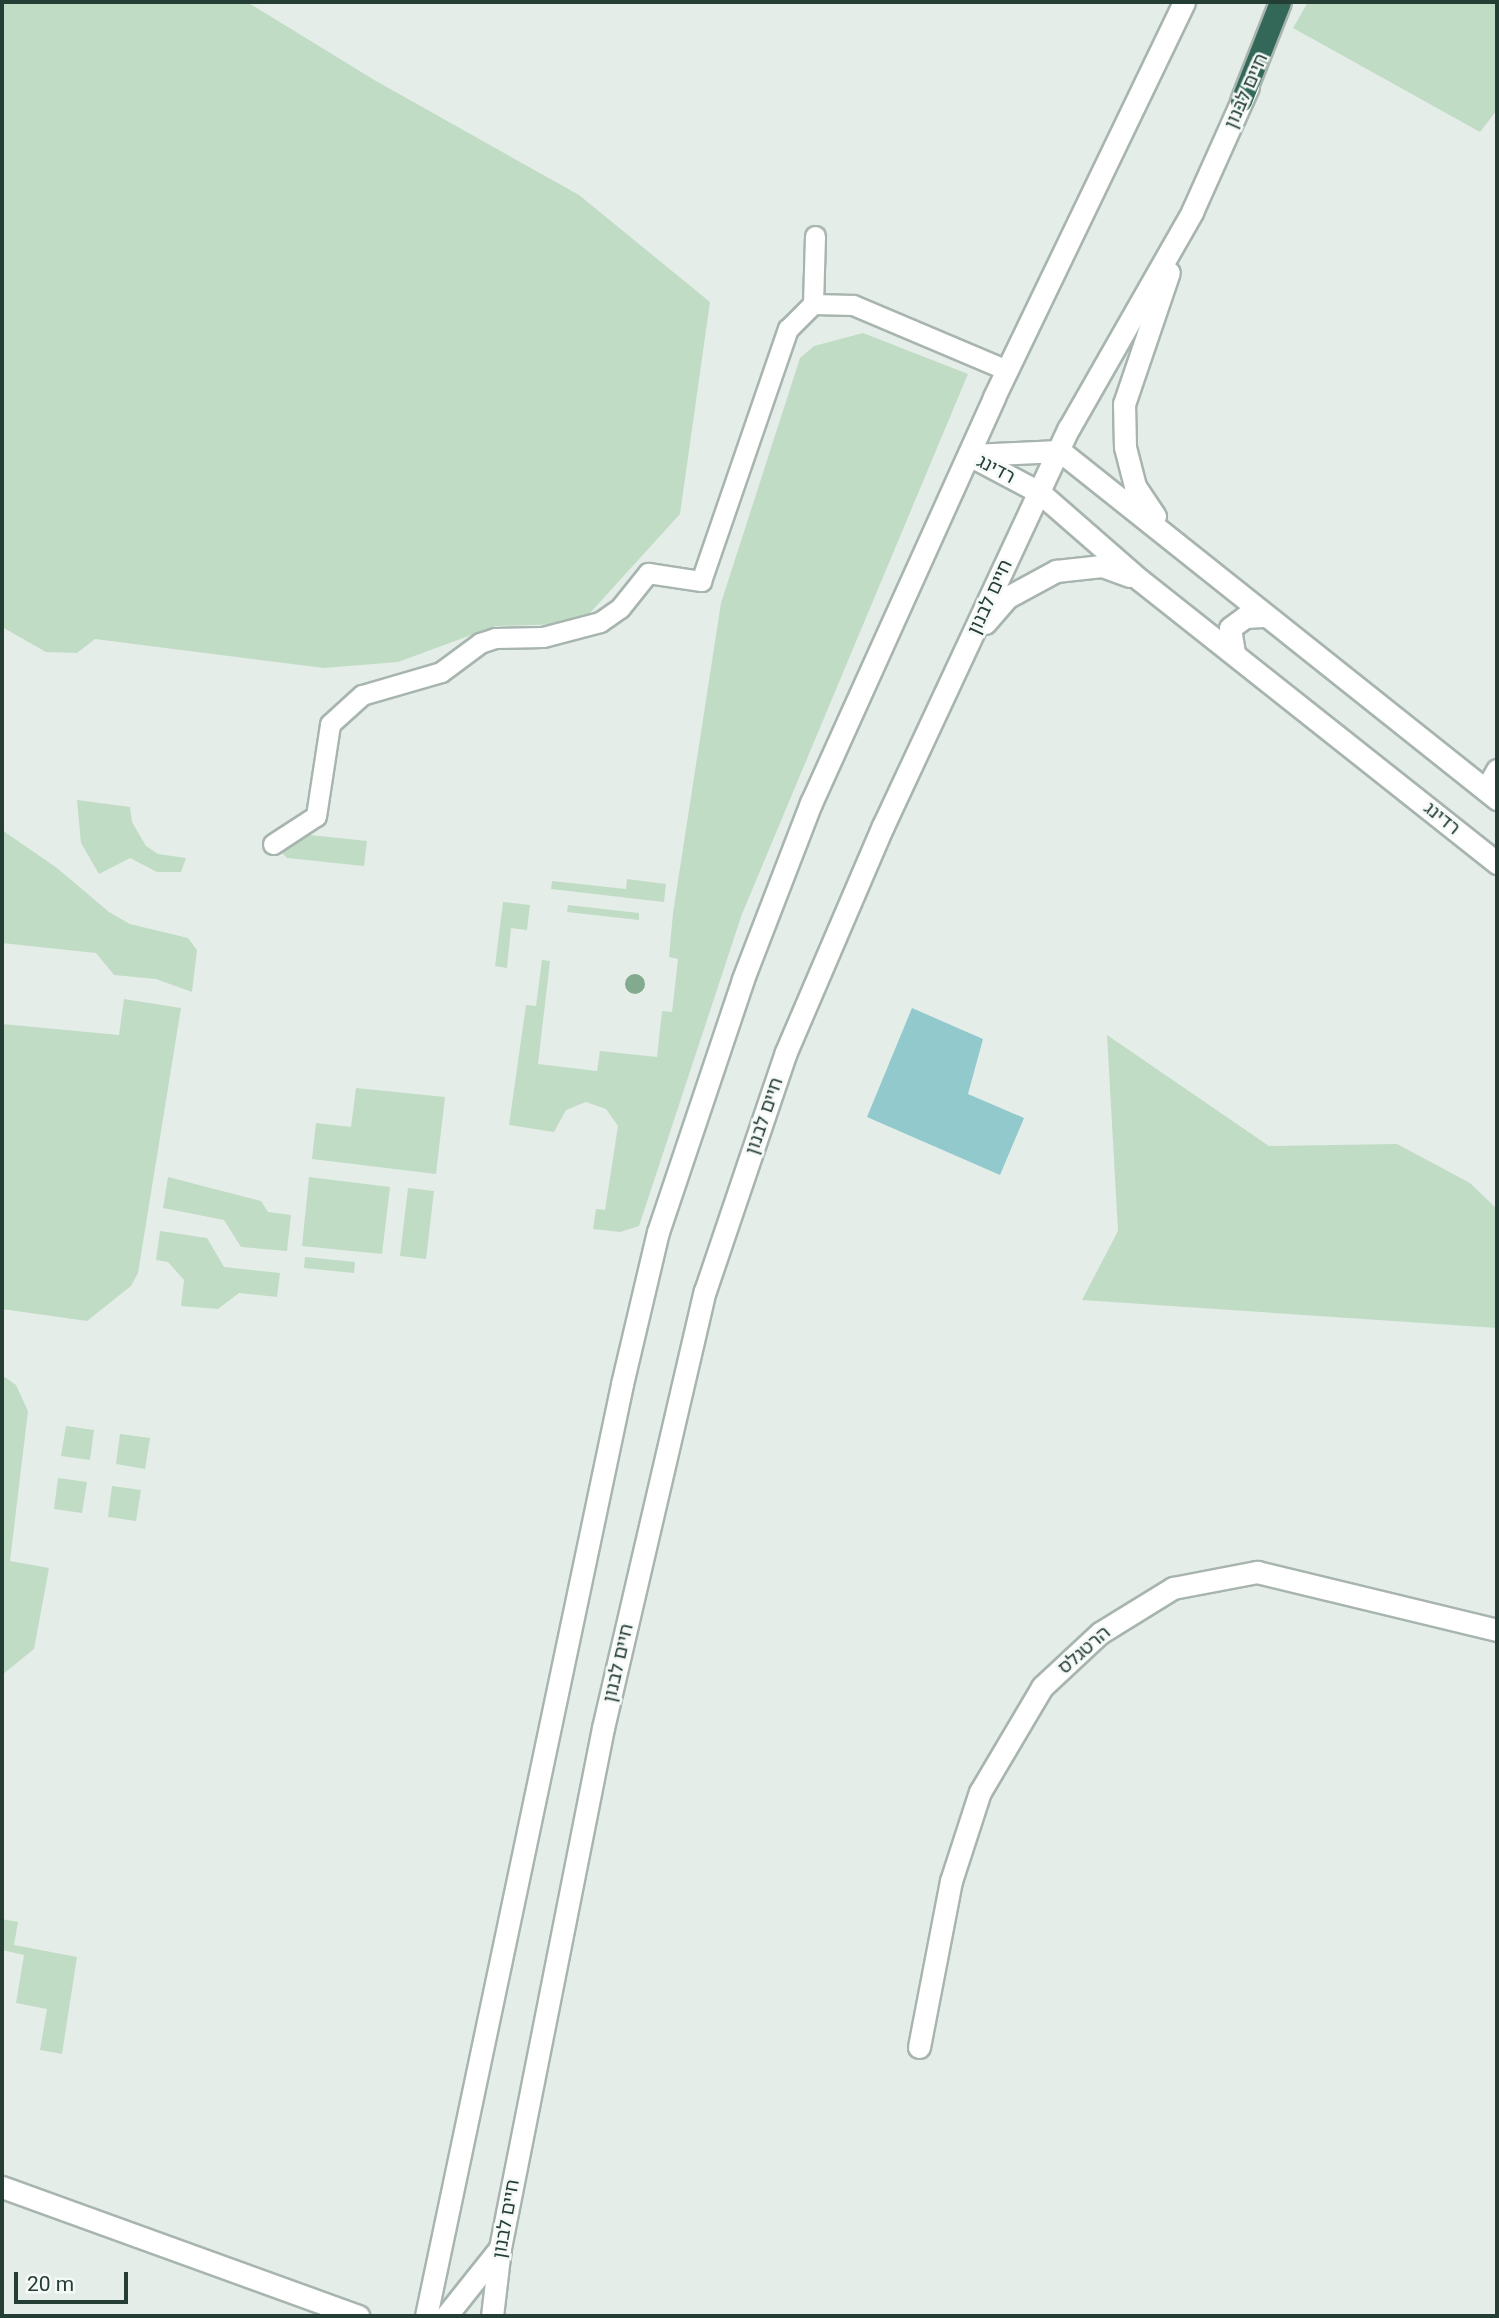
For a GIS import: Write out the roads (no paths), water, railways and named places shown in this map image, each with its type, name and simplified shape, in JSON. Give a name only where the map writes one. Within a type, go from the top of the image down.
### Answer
[{"type":"highway","points":[[1241,101],[1280,2]]},
{"type":"main road","points":[[426,2316],[622,1384],[658,1232],[743,979],[811,803],[1007,370],[1184,2]]},
{"type":"main road","name":"חיים לבנון","points":[[492,2316],[500,2248],[603,1728],[705,1291],[786,1052],[970,640],[1069,428],[1192,212],[1287,2]]},
{"type":"main road","points":[[1192,212],[1124,404],[1125,447],[1135,486],[1151,511],[1186,547],[1263,616],[1492,795],[1497,771]]},
{"type":"main road","points":[[1060,451],[1186,547]]},
{"type":"main road","name":"רדינג","points":[[969,455],[1060,451]]},
{"type":"main road","name":"רדינג","points":[[969,455],[1040,492],[1140,580],[1497,863]]},
{"type":"main road","points":[[970,640],[1008,597],[1056,571],[1102,566],[1140,580]]},
{"type":"main road","points":[[1234,653],[1230,628],[1245,617],[1263,616]]},
{"type":"main road","name":"הרטגלס","points":[[919,2047],[951,1881],[980,1792],[1042,1688],[1100,1633],[1173,1588],[1257,1572],[1497,1630]]},
{"type":"main road","points":[[2,2187],[358,2316]]},
{"type":"main road","points":[[446,2316],[500,2248]]},
{"type":"lane","points":[[273,844],[316,816],[330,724],[362,695],[441,672],[481,643],[495,638],[543,637],[600,622],[620,608],[648,573],[701,581],[788,329],[813,304],[815,236]]},
{"type":"lane","points":[[813,304],[853,305],[1007,370]]},
{"type":"water","points":[[912,1008],[983,1039],[968,1094],[1024,1118],[1000,1175],[867,1117]]}]
